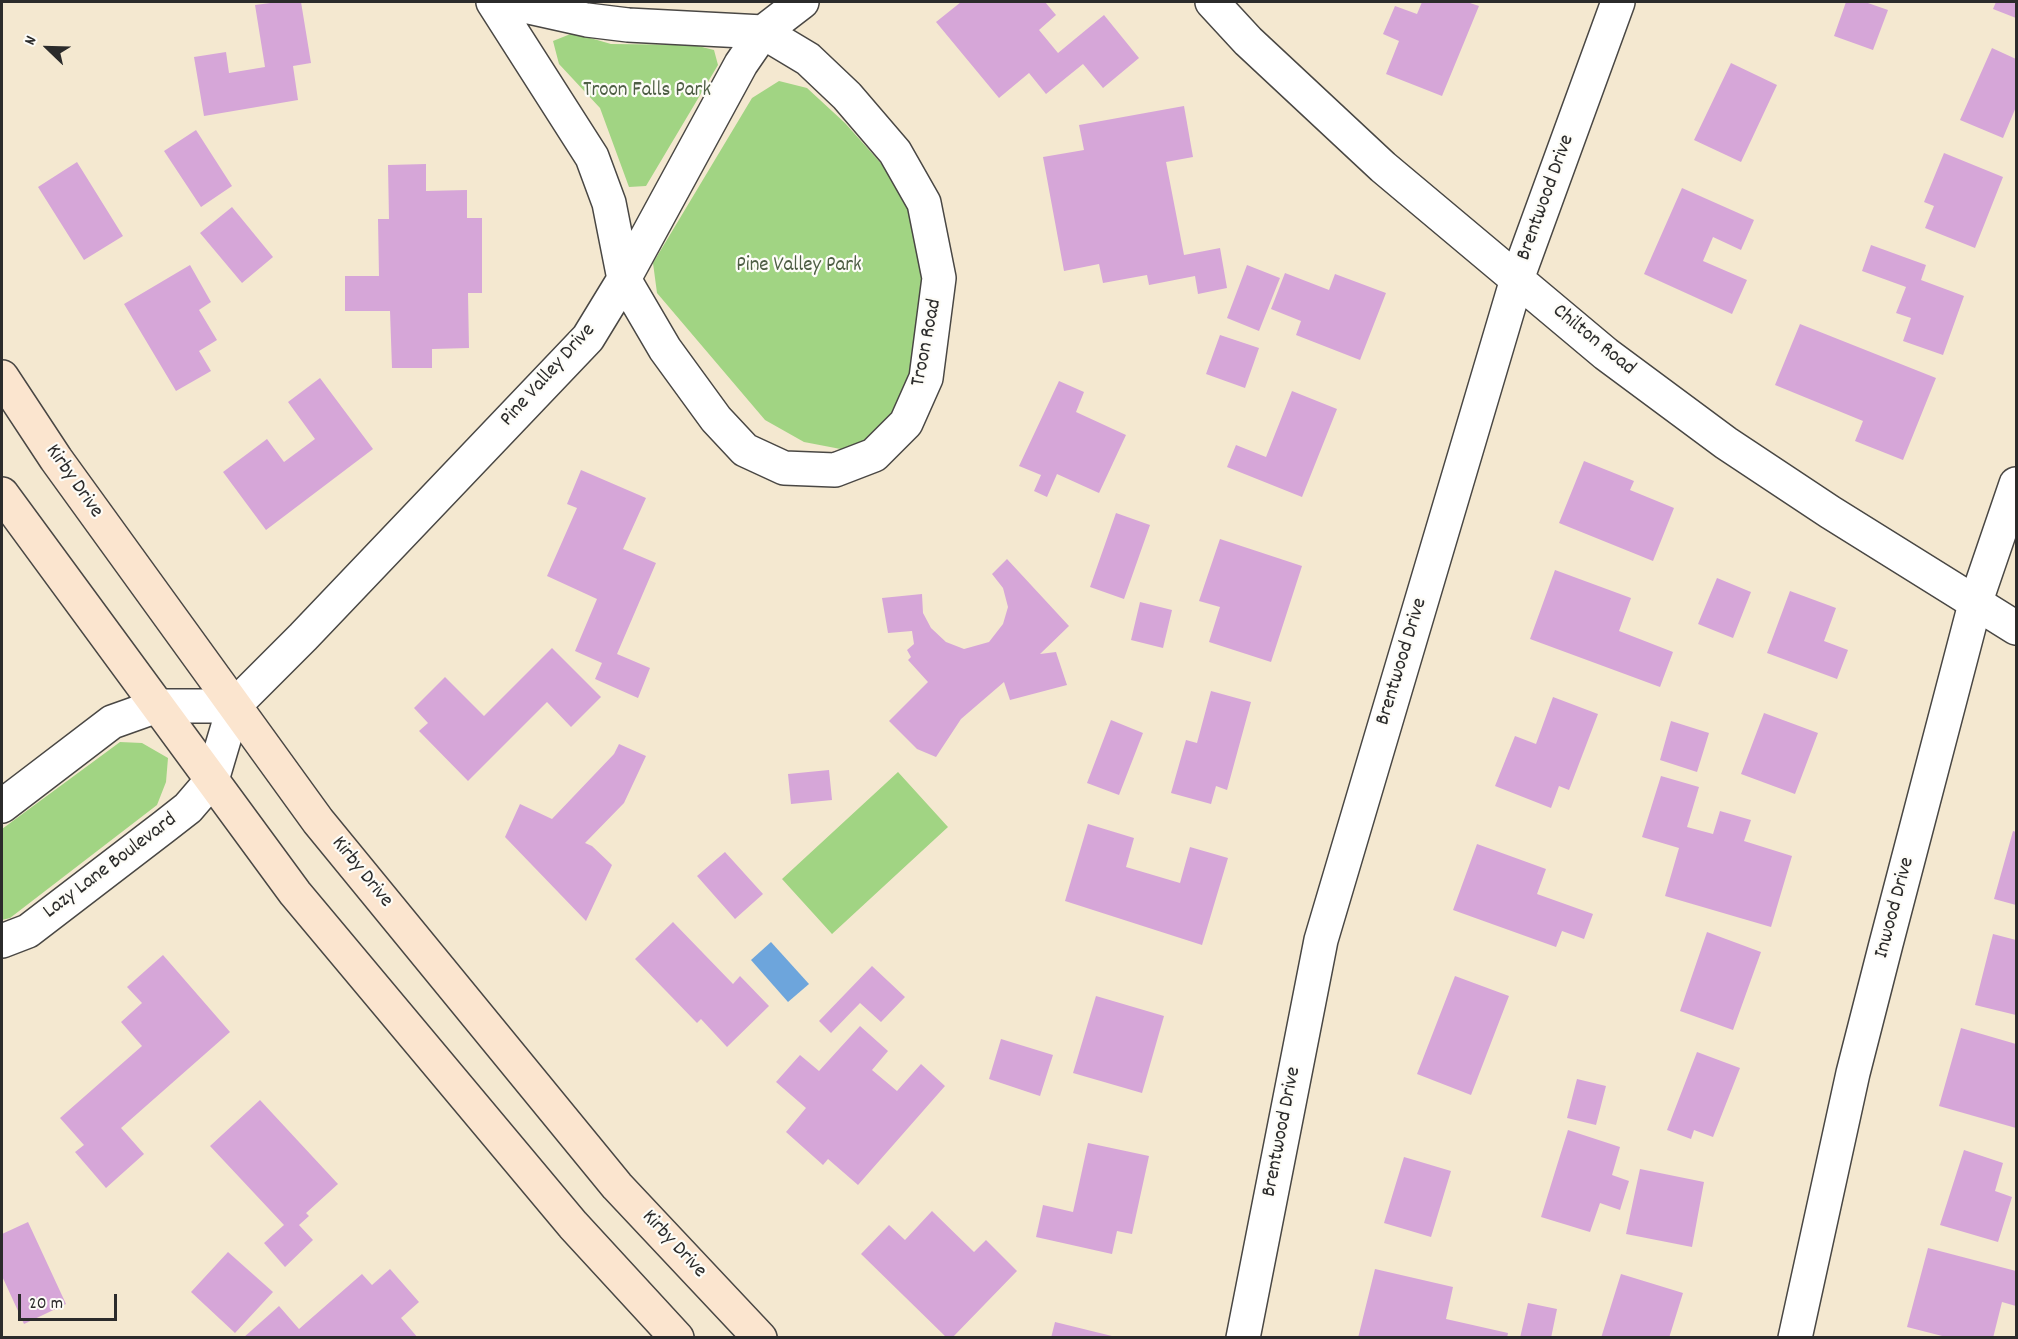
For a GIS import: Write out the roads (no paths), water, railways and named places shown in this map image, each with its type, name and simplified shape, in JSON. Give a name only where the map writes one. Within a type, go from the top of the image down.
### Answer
[{"type":"main road","name":"Kirby Drive","points":[[2,377],[56,459],[318,821],[617,1186],[760,1338]]},
{"type":"main road","points":[[2,494],[317,920],[573,1225],[677,1338]]},
{"type":"street","name":"Troon Road","points":[[493,2],[592,158],[609,203],[624,279],[665,349],[716,419],[745,450],[784,468],[835,470],[874,455],[906,423],[926,378],[939,278],[924,203],[894,152],[847,96],[808,59],[763,32],[608,23],[506,2]]},
{"type":"street","name":"Pine Valley Drive","points":[[234,706],[588,338],[624,279],[741,64],[763,32],[802,2]]},
{"type":"street","name":"Chilton Road","points":[[1212,2],[1248,41],[1383,167],[1606,354],[1726,443],[1975,604],[2016,628]]},
{"type":"street","name":"Brentwood Drive","points":[[1243,1338],[1321,940],[1517,279],[1618,2]]},
{"type":"street","name":"Inwood Drive","points":[[1795,1338],[1853,1072],[1975,604],[2016,484]]},
{"type":"street","points":[[2,806],[112,722],[157,706],[234,706],[212,780]]},
{"type":"street","name":"Lazy Lane Boulevard","points":[[2,941],[28,931],[165,826],[188,808],[212,780]]},
{"type":"water","points":[[771,942],[809,984],[788,1002],[751,960]]},
{"type":"park label","name":"Troon Falls Park","points":[[647,92]]},
{"type":"park label","name":"Pine Valley Park","points":[[799,267]]}]
